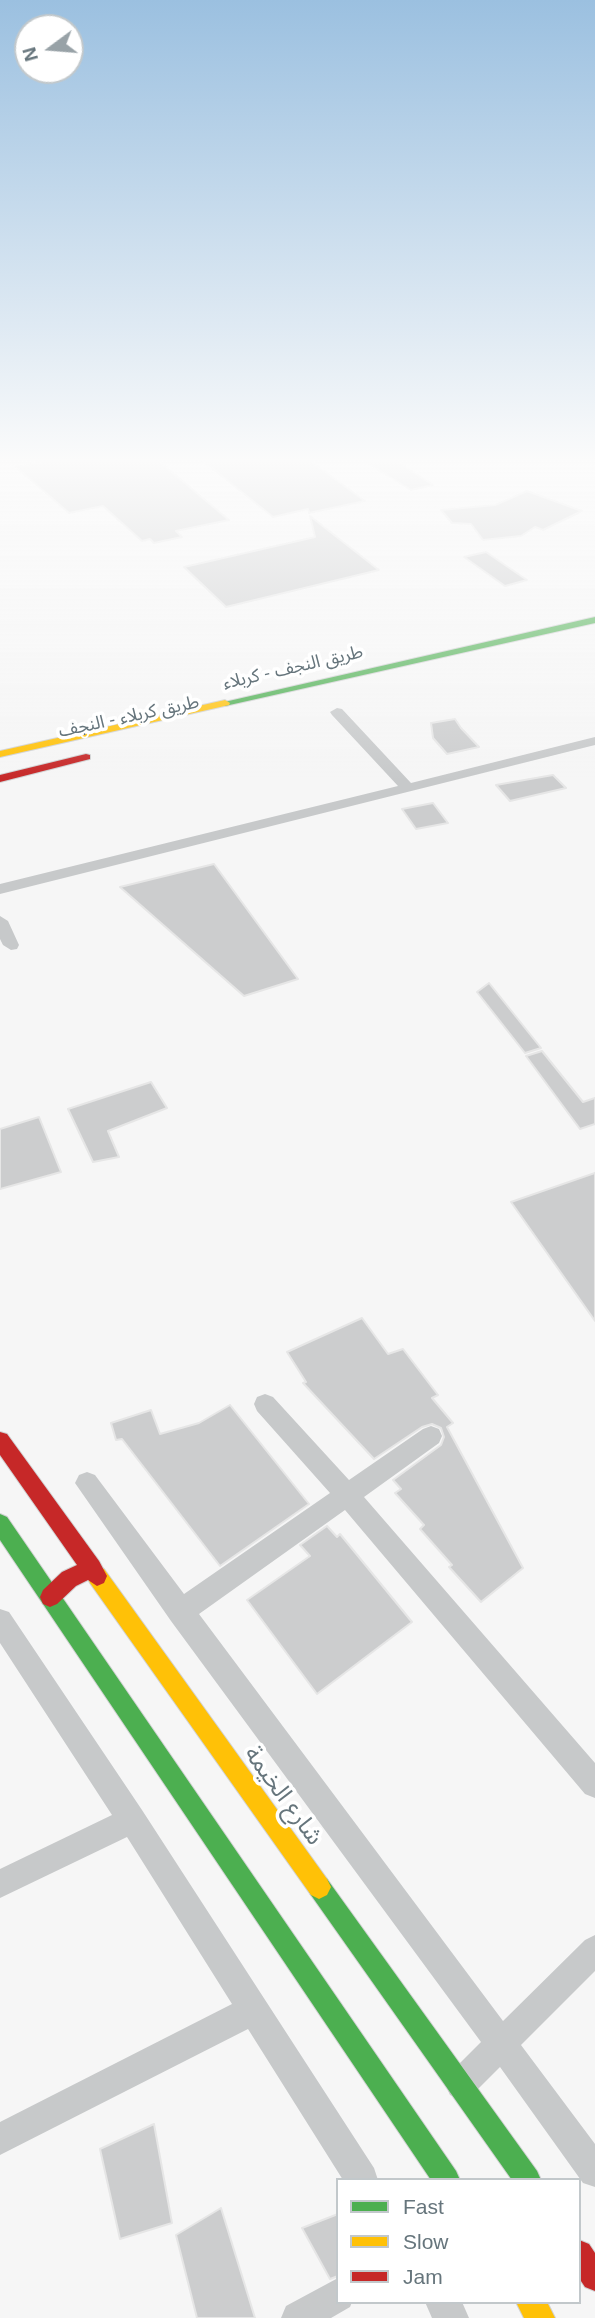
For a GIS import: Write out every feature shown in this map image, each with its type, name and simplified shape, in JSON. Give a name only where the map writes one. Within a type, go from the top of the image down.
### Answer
[{"type":"main road","name":"طريق النجف - کربلاء","points":[[0,754],[276,698],[595,621]]},
{"type":"main road","name":"طريق کربلاء - النجف","points":[[0,766],[276,698],[595,636]]},
{"type":"main road","points":[[214,722],[276,698]]},
{"type":"main road","points":[[0,743],[153,712],[276,698]]},
{"type":"main road","points":[[0,779],[105,752]]},
{"type":"main road","name":"شارع الخيمة","points":[[0,1440],[13,1468],[92,1568],[526,2178]]},
{"type":"main road","points":[[0,1523],[446,2178]]},
{"type":"main road","points":[[50,1597],[69,1578],[92,1568]]},
{"type":"main road","points":[[581,2257],[595,2277]]},
{"type":"street","points":[[337,712],[407,787]]},
{"type":"street","points":[[0,889],[595,741]]},
{"type":"street","points":[[0,921],[12,945]]},
{"type":"street","points":[[265,1404],[347,1495],[595,1784]]},
{"type":"street","points":[[180,1612],[431,1436]]},
{"type":"street","points":[[87,1483],[595,2171]]},
{"type":"street","points":[[0,1621],[132,1819],[251,2010],[361,2178]]},
{"type":"street","points":[[0,1884],[132,1819]]},
{"type":"street","points":[[461,2084],[500,2042],[595,1950]]},
{"type":"street","points":[[0,2139],[251,2010]]},
{"type":"street","points":[[298,2318],[336,2296]]},
{"type":"building","points":[[373,565],[379,570],[226,607],[184,567]]},
{"type":"building","points":[[476,565],[505,565],[527,580],[505,586]]},
{"type":"building","points":[[455,719],[479,747],[447,754],[433,738],[431,723]]},
{"type":"building","points":[[553,775],[566,788],[510,801],[496,785]]},
{"type":"building","points":[[433,803],[448,823],[416,829],[402,809]]},
{"type":"building","points":[[214,864],[298,979],[244,996],[120,887]]},
{"type":"building","points":[[489,983],[541,1048],[525,1053],[477,992]]},
{"type":"building","points":[[542,1051],[583,1102],[595,1098],[595,1124],[580,1129],[526,1056]]},
{"type":"building","points":[[151,1082],[167,1108],[108,1131],[119,1157],[93,1162],[68,1109]]},
{"type":"building","points":[[39,1117],[61,1172],[0,1189],[0,1129]]},
{"type":"building","points":[[595,1173],[595,1321],[511,1202]]},
{"type":"building","points":[[362,1318],[388,1354],[403,1349],[438,1395],[432,1398],[453,1423],[447,1427],[523,1568],[481,1602],[449,1567],[452,1565],[420,1529],[424,1525],[395,1493],[401,1489],[393,1480],[441,1445],[444,1437],[441,1428],[432,1424],[422,1427],[374,1459],[303,1383],[306,1382],[287,1352]]},
{"type":"building","points":[[230,1405],[309,1504],[220,1566],[122,1439],[116,1440],[111,1423],[151,1410],[160,1434],[199,1423]]},
{"type":"building","points":[[327,1526],[337,1537],[340,1534],[412,1622],[317,1694],[247,1600],[310,1556],[300,1545]]},
{"type":"building","points":[[154,2124],[172,2223],[120,2239],[100,2149]]},
{"type":"building","points":[[221,2208],[255,2318],[197,2318],[176,2235]]},
{"type":"building","points":[[336,2215],[336,2277],[330,2279],[302,2228]]},
{"type":"traffic: fast","points":[[225,703],[595,620]]},
{"type":"traffic: fast","points":[[0,1523],[446,2178]]},
{"type":"traffic: fast","points":[[319,1887],[527,2178]]},
{"type":"traffic: slow","points":[[0,754],[225,703]]},
{"type":"traffic: slow","points":[[97,1576],[319,1887]]},
{"type":"traffic: slow","points":[[531,2304],[541,2318]]},
{"type":"traffic: jam","points":[[0,779],[86,757]]},
{"type":"traffic: jam","points":[[0,1440],[97,1576]]},
{"type":"traffic: jam","points":[[50,1597],[69,1579],[92,1568]]},
{"type":"traffic: jam","points":[[581,2257],[595,2277]]}]
